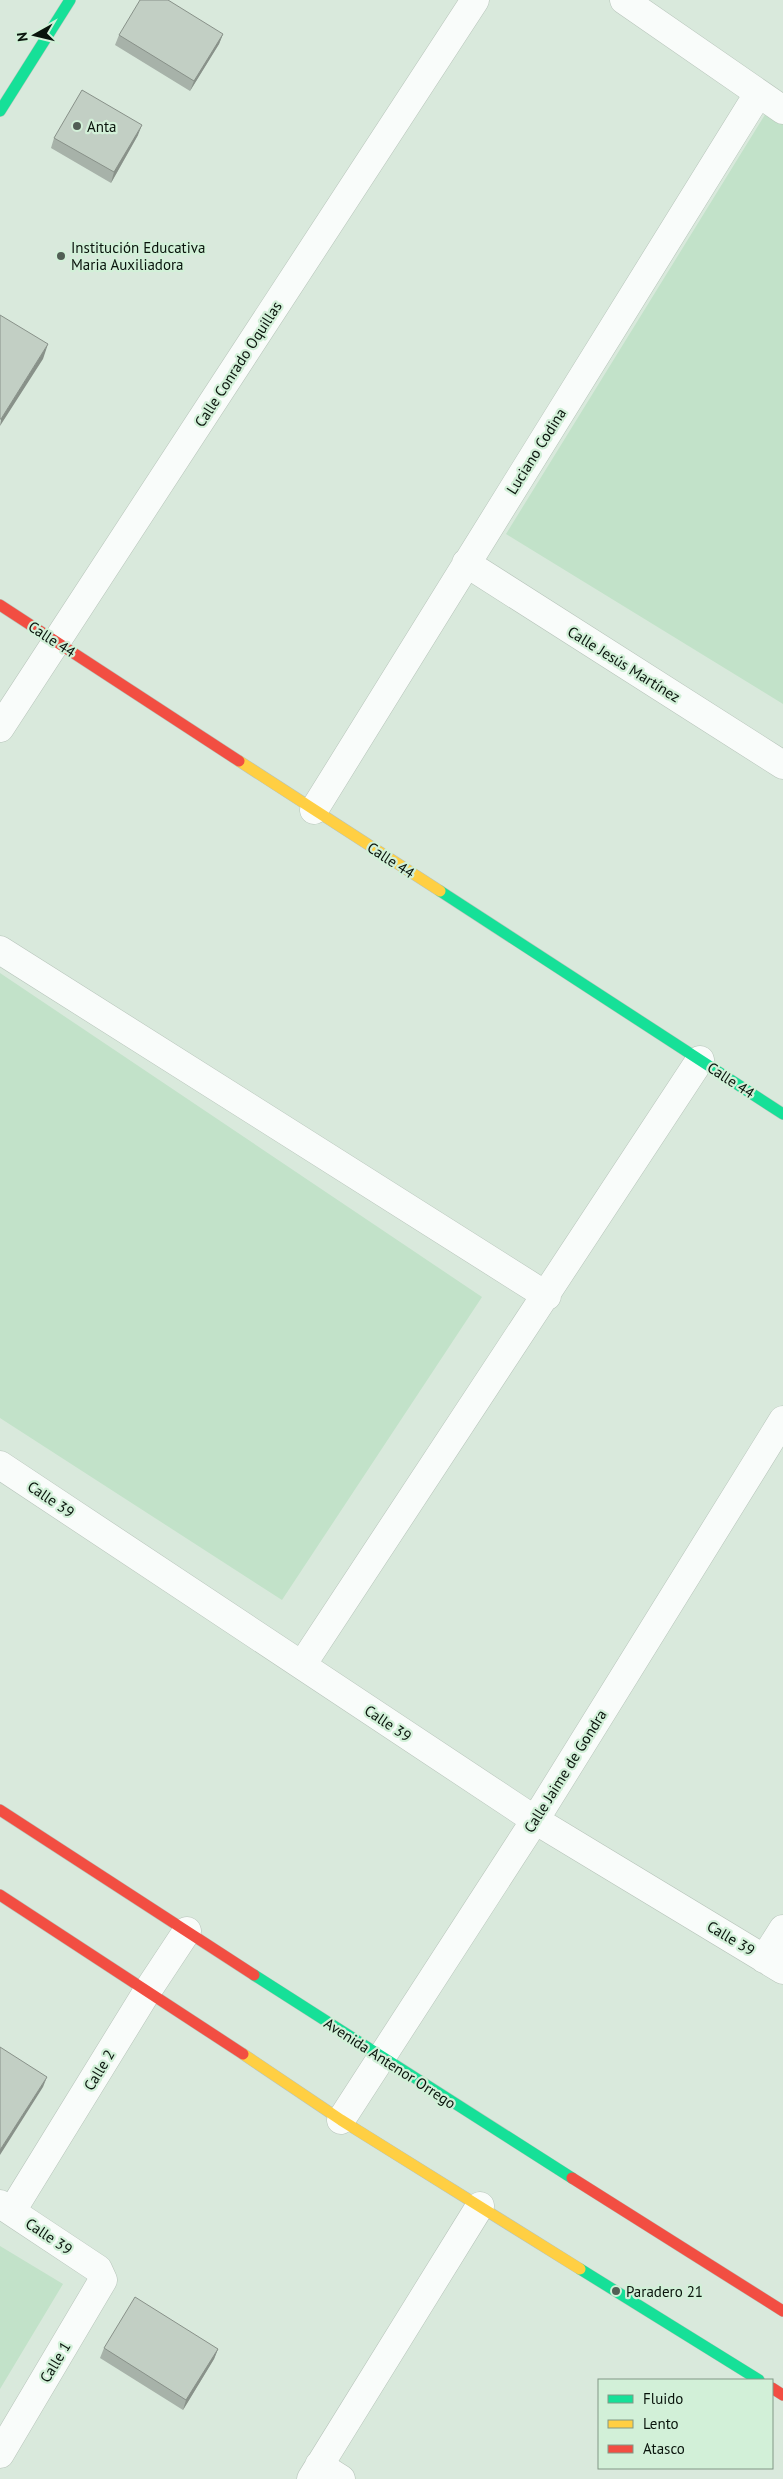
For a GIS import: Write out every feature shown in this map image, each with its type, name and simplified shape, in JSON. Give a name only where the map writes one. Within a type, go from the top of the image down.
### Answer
[{"type":"street","points":[[0,112],[70,0]]},
{"type":"street","name":"Calle Conrado Oquillas","points":[[0,728],[476,0]]},
{"type":"street","points":[[624,0],[783,110]]},
{"type":"street","name":"Luciano Codina","points":[[314,810],[758,94]]},
{"type":"street","name":"Calle Jesús Martínez","points":[[466,563],[783,765]]},
{"type":"street","name":"Calle 44","points":[[0,605],[783,1114]]},
{"type":"street","points":[[0,950],[547,1296]]},
{"type":"street","points":[[302,1665],[547,1296],[700,1060]]},
{"type":"street","name":"Calle Jaime de Gondra","points":[[341,2120],[535,1820],[783,1420]]},
{"type":"street","name":"Calle 39","points":[[0,1465],[535,1820],[774,1964]]},
{"type":"street","name":"Avenida Antenor Orrego","points":[[0,1810],[187,1930],[382,2059],[783,2311]]},
{"type":"street","points":[[0,1895],[148,1990],[341,2120],[757,2379]]},
{"type":"street","points":[[774,1964],[783,1929]]},
{"type":"street","name":"Calle 2","points":[[6,2207],[187,1930]]},
{"type":"street","points":[[324,2474],[480,2206]]},
{"type":"street","name":"Calle 39","points":[[6,2207],[98,2269]]},
{"type":"street","name":"Calle 1","points":[[0,2454],[103,2280],[98,2269]]},
{"type":"green space","points":[[771,105],[783,113],[783,704],[506,534]]},
{"type":"green space","points":[[0,973],[482,1297],[282,1600],[0,1418]]},
{"type":"green space","points":[[0,2246],[63,2284],[0,2389]]},
{"type":"building","points":[[140,0],[168,0],[223,34],[194,81],[119,35]]},
{"type":"building","points":[[82,90],[142,125],[114,172],[54,138]]},
{"type":"building","points":[[0,315],[48,344],[1,419],[0,419]]},
{"type":"building","points":[[0,2047],[47,2077],[0,2150]]},
{"type":"building","points":[[135,2297],[218,2349],[186,2400],[104,2348]]},
{"type":"traffic: fast","points":[[0,111],[70,0]]},
{"type":"traffic: fast","points":[[440,891],[783,1114]]},
{"type":"traffic: fast","points":[[254,1975],[572,2178]]},
{"type":"traffic: fast","points":[[580,2269],[757,2379]]},
{"type":"traffic: slow","points":[[239,761],[440,891]]},
{"type":"traffic: slow","points":[[243,2054],[341,2120],[580,2269]]},
{"type":"traffic: jam","points":[[0,605],[239,761]]},
{"type":"traffic: jam","points":[[0,1810],[254,1975]]},
{"type":"traffic: jam","points":[[0,1895],[243,2054]]},
{"type":"traffic: jam","points":[[572,2178],[783,2311]]},
{"type":"traffic: jam","points":[[773,2389],[783,2395]]},
{"type":"place","name":"Anta","points":[[77,126]]},
{"type":"place","name":"Institución Educativa Maria Auxiliadora","points":[[61,256]]},
{"type":"place","name":"Paradero 21","points":[[616,2291]]}]
